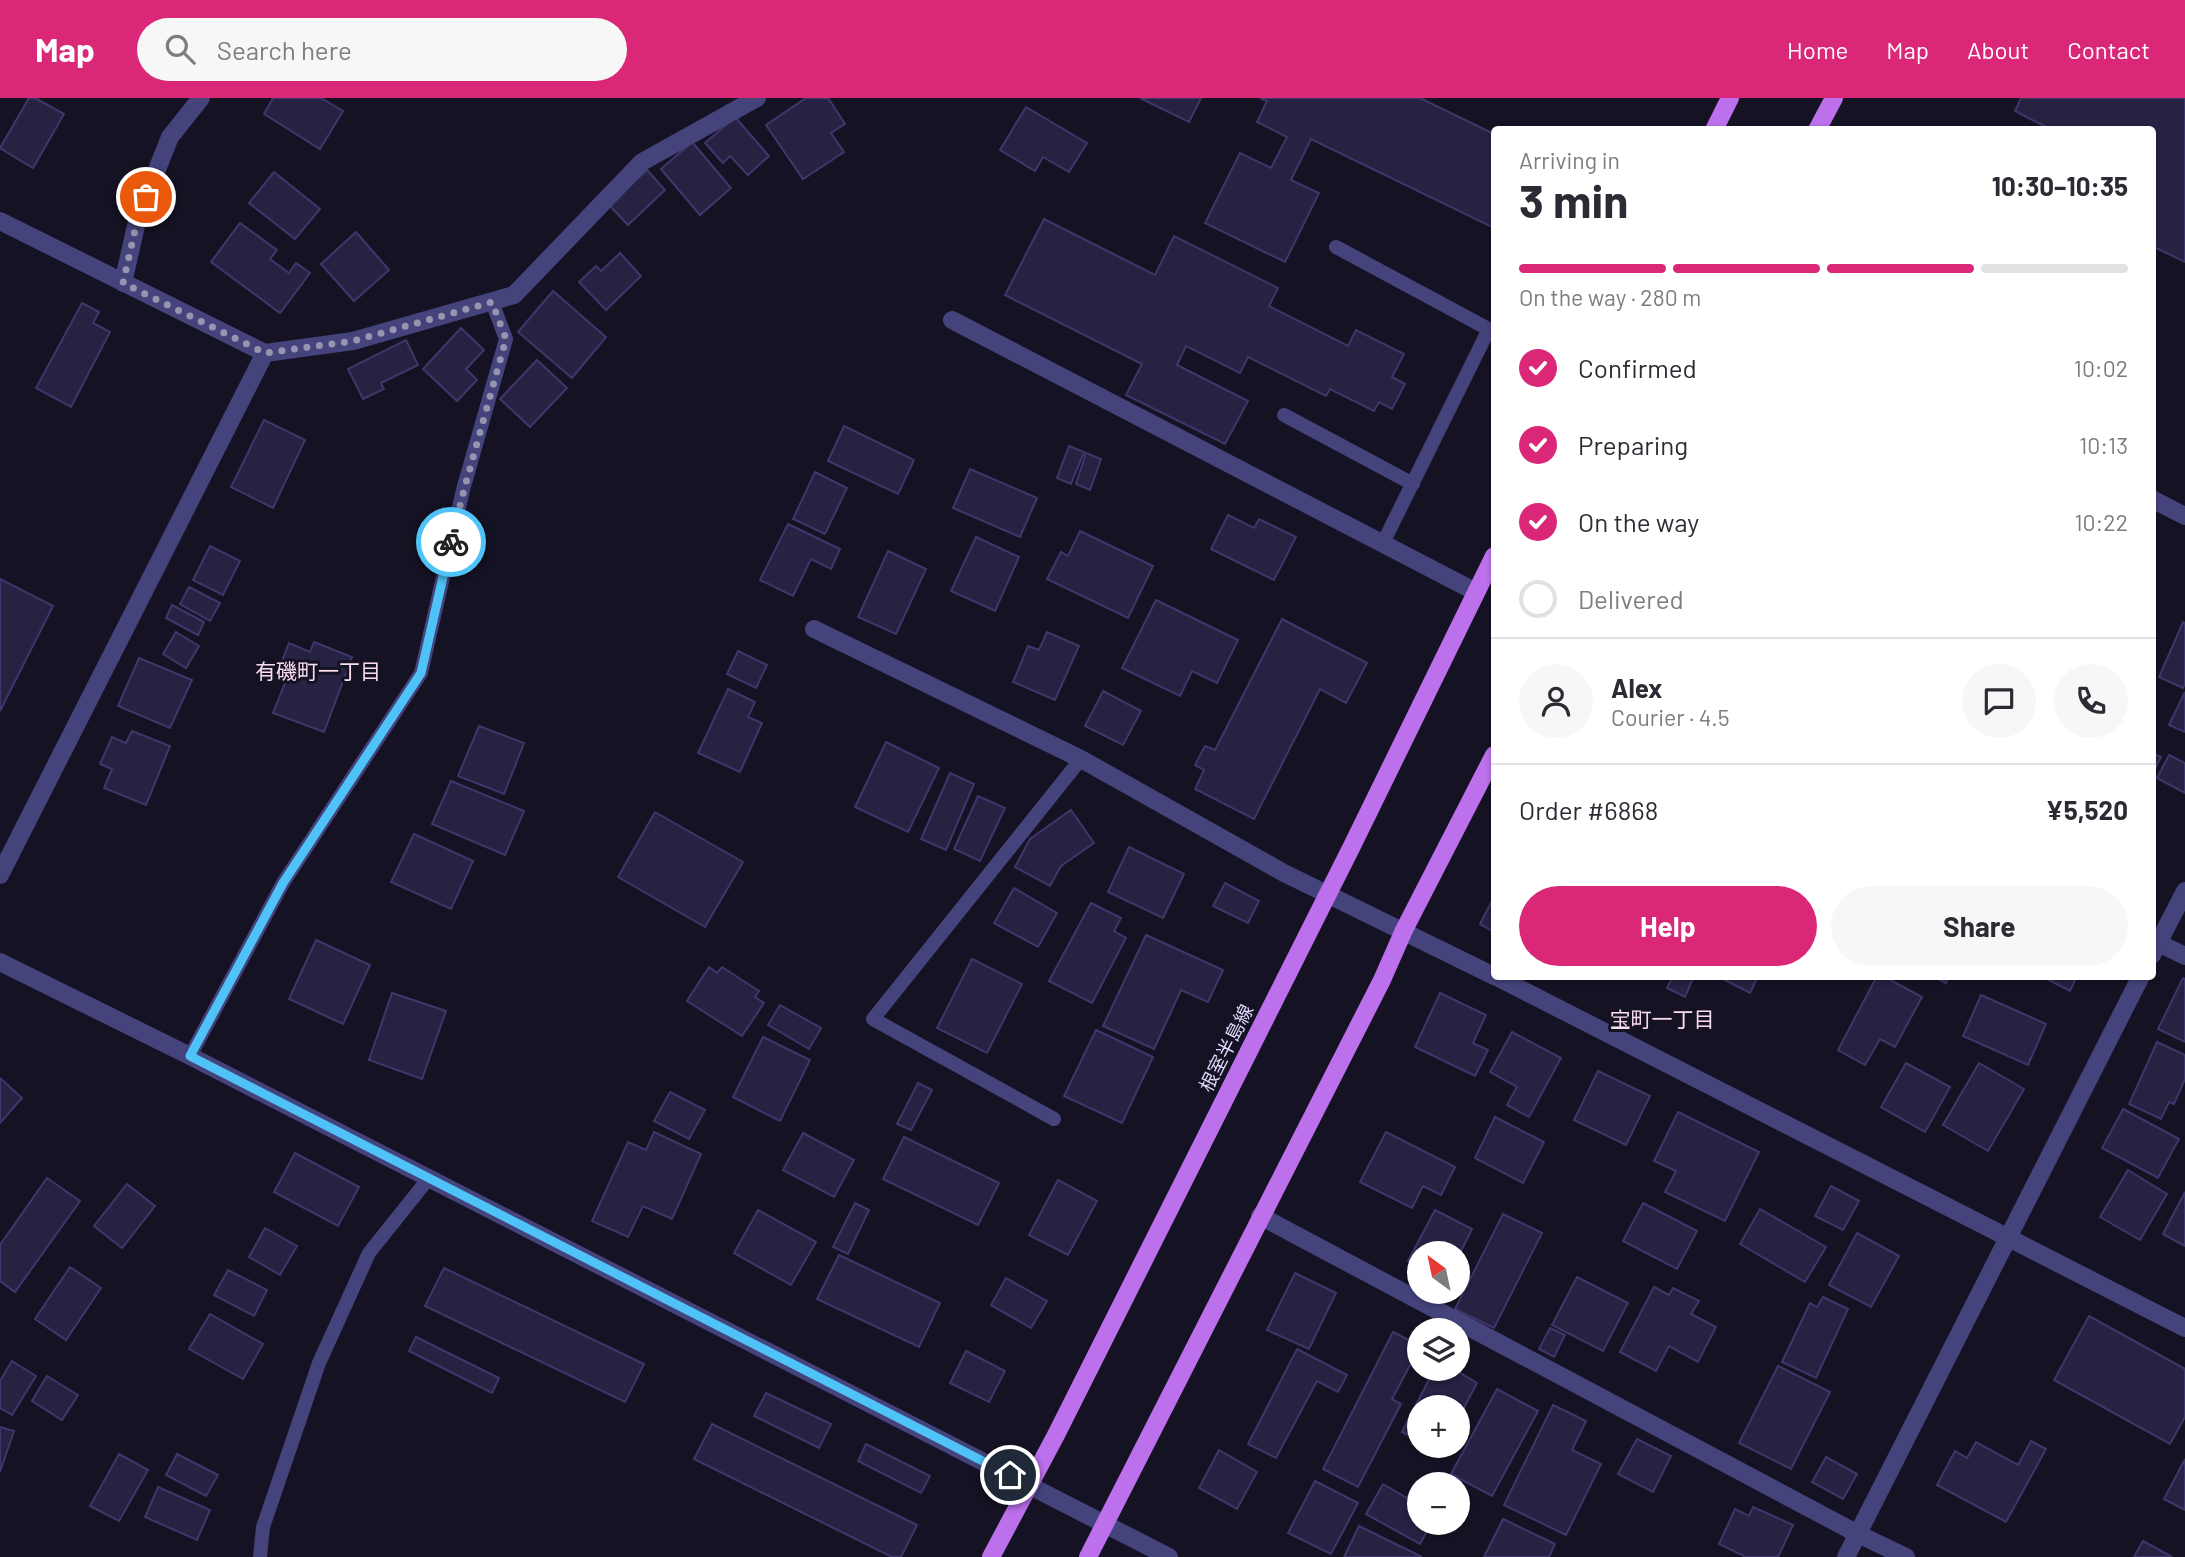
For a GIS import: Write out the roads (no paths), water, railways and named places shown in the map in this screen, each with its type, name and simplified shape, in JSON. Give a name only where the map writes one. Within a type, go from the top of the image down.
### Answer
[{"type":"main road","points":[[1716,126],[1730,98]]},
{"type":"main road","points":[[1819,126],[1834,98]]},
{"type":"main road","name":"根室半島線","points":[[991,1557],[1491,562]]},
{"type":"main road","points":[[1088,1557],[1491,761]]},
{"type":"street","points":[[123,283],[138,217],[170,137],[201,98]]},
{"type":"street","points":[[0,221],[265,353],[353,341],[514,295],[642,162],[757,98]]},
{"type":"street","points":[[951,320],[1476,592]]},
{"type":"street","points":[[0,875],[265,353]]},
{"type":"street","points":[[2156,501],[2185,516]]},
{"type":"street","points":[[814,629],[1080,760],[1326,895],[1404,930],[1491,974]]},
{"type":"street","points":[[2156,942],[2185,891]]},
{"type":"street","points":[[2156,947],[2185,956]]},
{"type":"street","points":[[0,962],[190,1056],[1169,1557]]},
{"type":"street","points":[[1503,980],[2185,1328]]},
{"type":"street","points":[[1846,1557],[2139,980]]},
{"type":"street","points":[[1260,1216],[1906,1557]]},
{"type":"lane","points":[[1336,247],[1491,330]]},
{"type":"lane","points":[[190,1056],[283,883],[421,673],[464,490],[506,339],[492,302]]},
{"type":"lane","points":[[1382,544],[1491,333]]},
{"type":"lane","points":[[1284,415],[1413,484]]},
{"type":"lane","points":[[1054,1119],[873,1019],[1080,760]]},
{"type":"lane","points":[[260,1557],[263,1527],[319,1363],[369,1252],[429,1178]]},
{"type":"district","name":"有磯町一丁目","points":[[318,672]]},
{"type":"district","name":"宝町一丁目","points":[[1662,1020]]}]
